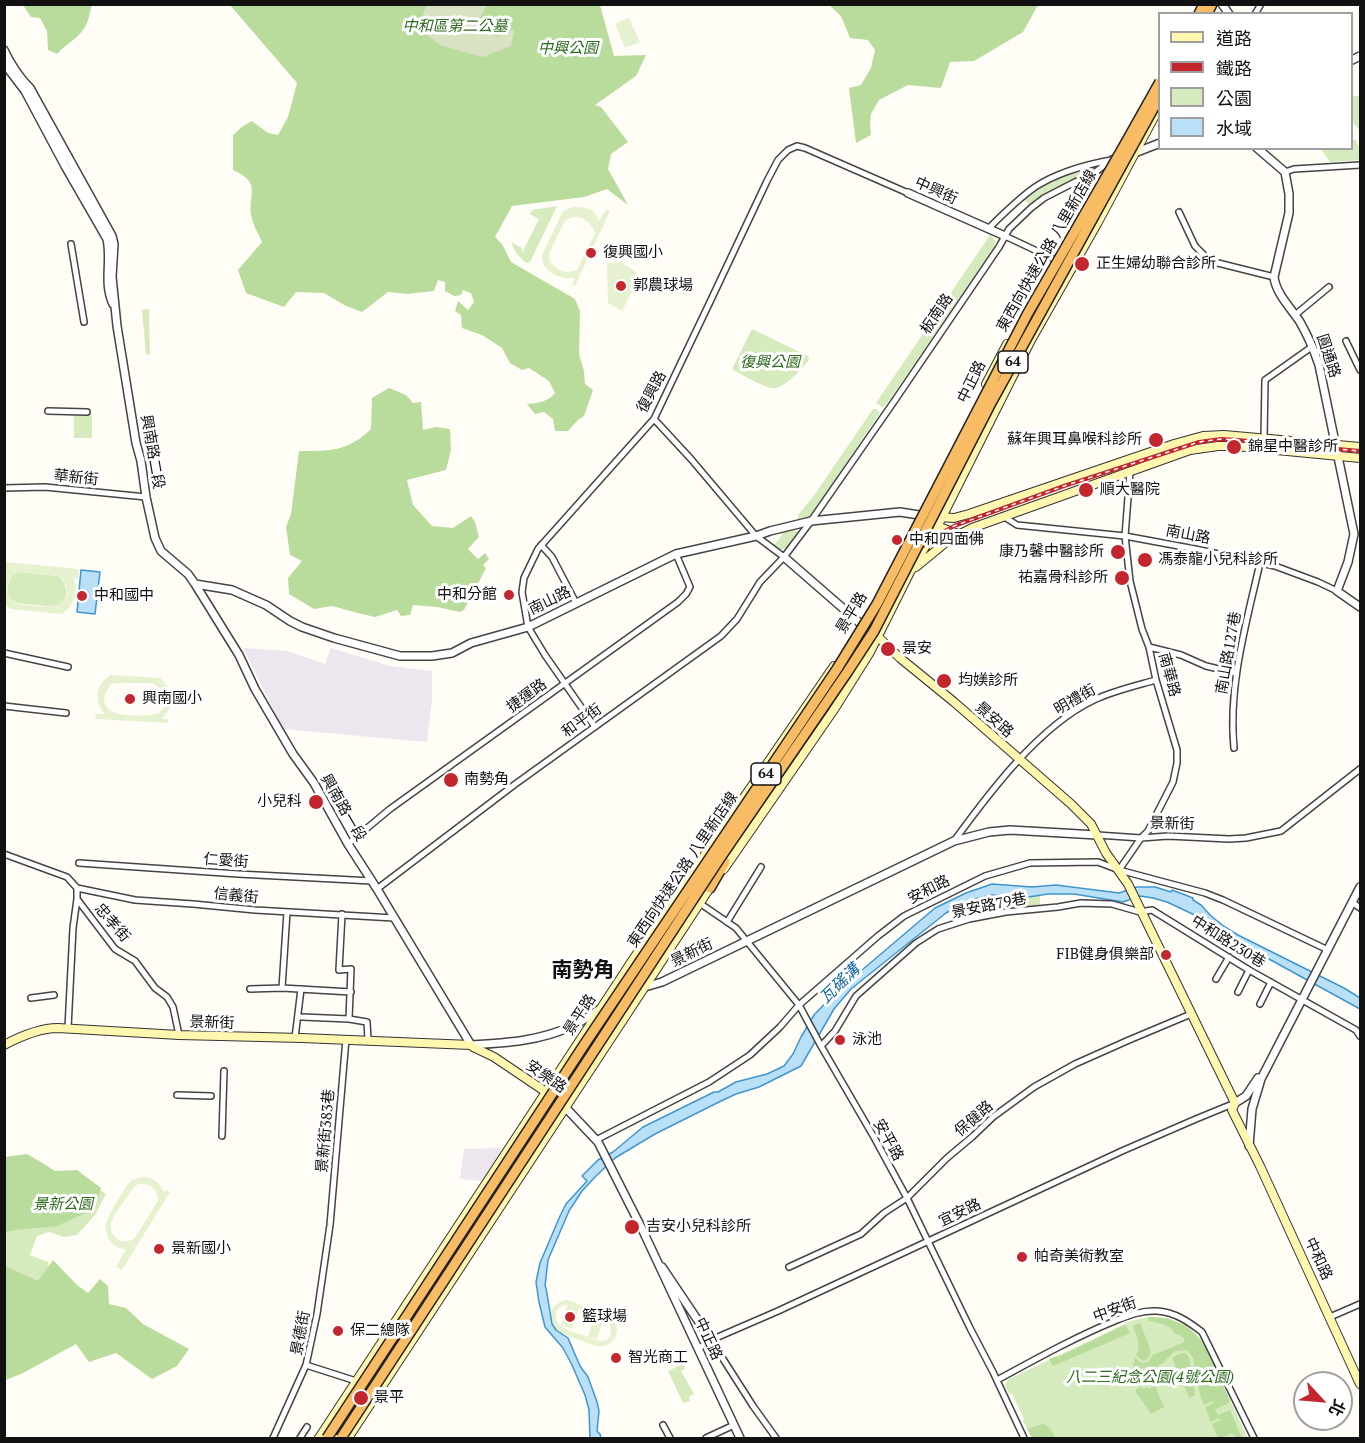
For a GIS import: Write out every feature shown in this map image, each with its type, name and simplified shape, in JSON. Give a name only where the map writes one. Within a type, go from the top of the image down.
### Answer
[{"type":"highway","name":"東西向快速公路 八里新店線","points":[[327,1438],[599,1023],[837,669],[871,613],[1028,313],[1158,86]]},
{"type":"highway","name":"東西向快速公路 八里新店線","points":[[341,1438],[720,858],[875,634],[992,401],[1158,100]]},
{"type":"highway","points":[[710,888],[725,862],[867,651],[875,634]]},
{"type":"main road","name":"中正路","points":[[920,555],[924,517],[995,365],[1158,78]]},
{"type":"main road","name":"中正路","points":[[924,517],[1158,95]]},
{"type":"main road","points":[[941,518],[1031,340],[1158,110]]},
{"type":"main road","points":[[924,517],[954,518],[969,514],[1189,439],[1224,435],[1360,447]]},
{"type":"main road","points":[[910,572],[958,534],[1181,452],[1218,446],[1360,458]]},
{"type":"main road","name":"景平路","points":[[319,1438],[600,1009],[861,624],[876,601],[906,541],[924,517]]},
{"type":"main road","points":[[924,517],[937,527],[958,534]]},
{"type":"main road","name":"景平路","points":[[348,1438],[699,903],[729,864],[833,711],[870,652],[875,634],[941,518]]},
{"type":"main road","name":"景安路","points":[[861,624],[954,702],[1091,824],[1106,853],[1128,884],[1235,1103]]},
{"type":"main road","name":"景平路","points":[[699,903],[707,868],[861,646],[875,634]]},
{"type":"main road","name":"景新街","points":[[600,1009],[645,987]]},
{"type":"main road","name":"景新街","points":[[4,1045],[26,1034],[51,1028],[179,1035],[471,1045]]},
{"type":"main road","name":"安樂路","points":[[471,1045],[494,1057],[546,1092]]},
{"type":"main road","name":"中和路","points":[[1235,1103],[1232,1110],[1360,1384]]},
{"type":"street","name":"興南路二段","points":[[4,50],[20,78],[30,88],[112,236],[115,309],[136,443],[155,538],[161,551],[188,574],[195,584]]},
{"type":"street","name":"興南路二段","points":[[4,55],[9,70],[25,91],[107,239],[109,246],[107,285],[109,297],[115,309]]},
{"type":"street","name":"板南路","points":[[784,556],[812,520],[912,376],[1009,229],[1018,219],[1044,198],[1093,174],[1112,159],[1135,154],[1158,144]]},
{"type":"street","name":"中興街","points":[[788,150],[797,146],[805,148],[1071,267]]},
{"type":"street","name":"復興路","points":[[528,627],[522,592],[524,578],[538,549],[654,418],[767,181],[778,160],[788,150]]},
{"type":"street","points":[[1179,212],[1195,246],[1210,261],[1275,278],[1289,213],[1289,194],[1285,172],[1259,150]]},
{"type":"street","points":[[988,228],[1021,198],[1054,176],[1081,166],[1112,159]]},
{"type":"street","points":[[1285,172],[1360,165]]},
{"type":"street","points":[[71,244],[84,322]]},
{"type":"street","name":"圓通路","points":[[1275,278],[1275,285],[1313,346],[1319,365],[1354,534],[1348,562],[1337,591]]},
{"type":"street","points":[[1295,315],[1329,287]]},
{"type":"street","points":[[1346,341],[1360,370]]},
{"type":"street","points":[[1264,438],[1265,380],[1313,346]]},
{"type":"street","points":[[48,411],[87,412]]},
{"type":"street","name":"景安路","points":[[654,418],[756,536],[784,556],[861,624]]},
{"type":"street","name":"南華路","points":[[1119,870],[1148,831],[1164,802],[1173,782],[1177,763],[1177,750],[1130,581],[1125,536],[1130,472]]},
{"type":"street","name":"華新街","points":[[4,488],[45,487],[146,497]]},
{"type":"street","name":"南山路","points":[[195,584],[232,590],[266,605],[302,627],[365,648],[400,656],[423,657],[452,653],[471,644],[528,627],[676,554],[756,536],[812,520],[900,512],[924,517]]},
{"type":"street","points":[[1015,512],[1016,520],[1022,526]]},
{"type":"street","name":"南山路","points":[[1003,516],[1022,526],[1125,536],[1260,563],[1318,582],[1337,591],[1360,607]]},
{"type":"street","points":[[541,545],[552,557],[576,603]]},
{"type":"street","name":"捷運路","points":[[348,844],[398,803],[678,602],[690,586],[676,554]]},
{"type":"street","name":"和平街","points":[[377,889],[514,785],[721,636],[737,619],[760,582],[784,556]]},
{"type":"street","name":"南山路127巷","points":[[1234,748],[1232,717],[1236,673],[1260,563]]},
{"type":"street","name":"興南路一段","points":[[195,584],[239,655],[255,690],[314,783],[348,844],[471,1045]]},
{"type":"street","points":[[528,627],[564,684],[595,727]]},
{"type":"street","points":[[1149,647],[1181,655],[1206,666],[1236,673]]},
{"type":"street","points":[[4,653],[68,667]]},
{"type":"street","name":"明禮街","points":[[954,842],[982,802],[1019,760],[1056,725],[1103,696],[1156,680]]},
{"type":"street","points":[[4,706],[66,713]]},
{"type":"street","name":"景新街","points":[[645,987],[662,982],[954,842],[989,831],[1010,830],[1141,838],[1168,836],[1246,838],[1281,831],[1360,769]]},
{"type":"street","points":[[4,854],[67,877],[77,888]]},
{"type":"street","name":"安和路","points":[[597,1141],[709,1082],[750,1055],[780,1027],[799,1005],[904,916],[985,876],[1030,863],[1098,862],[1119,870],[1205,893],[1328,950]]},
{"type":"street","name":"仁愛街","points":[[79,863],[372,881]]},
{"type":"street","points":[[727,922],[761,867]]},
{"type":"street","name":"中和路","points":[[1250,1146],[1252,1109],[1262,1079],[1360,886]]},
{"type":"street","name":"忠孝街","points":[[77,888],[77,899],[115,949],[135,961],[155,988],[173,1006],[179,1035]]},
{"type":"street","name":"信義街","points":[[77,888],[135,900],[394,918]]},
{"type":"street","name":"安平路","points":[[681,891],[736,928],[799,1005],[907,1198],[1024,1438]]},
{"type":"street","points":[[69,1028],[73,928],[77,899]]},
{"type":"street","points":[[1352,902],[1360,908]]},
{"type":"street","name":"景安路79巷","points":[[820,1044],[835,1031],[856,996],[916,943],[938,929],[993,914],[1081,903],[1112,904],[1140,912]]},
{"type":"street","name":"中和路230巷","points":[[1140,912],[1152,910],[1249,970],[1356,1030],[1360,1036]]},
{"type":"street","points":[[282,988],[287,912]]},
{"type":"street","points":[[342,914],[339,970],[351,969],[349,1019]]},
{"type":"street","points":[[1216,978],[1229,957]]},
{"type":"street","points":[[1238,992],[1249,970]]},
{"type":"street","points":[[1260,1004],[1271,982]]},
{"type":"street","points":[[250,988],[351,992]]},
{"type":"street","points":[[296,1038],[301,989]]},
{"type":"street","points":[[31,998],[54,995]]},
{"type":"street","name":"景新街","points":[[471,1045],[512,1042],[551,1035],[575,1025],[600,1009]]},
{"type":"street","name":"保健路","points":[[789,1267],[861,1234],[884,1213],[907,1198],[993,1117],[1034,1088],[1075,1064],[1191,1014]]},
{"type":"street","points":[[302,1017],[367,1022],[368,1040]]},
{"type":"street","name":"景新街383巷","points":[[330,1225],[346,1039]]},
{"type":"street","points":[[1235,1103],[1252,1089],[1273,1056]]},
{"type":"street","points":[[222,1136],[224,1071]]},
{"type":"street","name":"中和路","points":[[1235,1103],[1248,1100],[1262,1079]]},
{"type":"street","name":"安樂路","points":[[546,1092],[566,1107],[597,1141],[652,1251]]},
{"type":"street","points":[[177,1095],[211,1096]]},
{"type":"street","name":"宜安路","points":[[698,1349],[711,1340],[1122,1151],[1235,1103]]},
{"type":"street","name":"景德街","points":[[273,1438],[306,1365],[317,1314],[330,1225]]},
{"type":"street","name":"中正路","points":[[652,1251],[740,1438]]},
{"type":"street","points":[[656,1260],[666,1271],[776,1438]]},
{"type":"street","points":[[1330,1317],[1360,1304]]},
{"type":"street","name":"中安街","points":[[997,1380],[1053,1350],[1138,1312],[1172,1313],[1202,1332],[1254,1438]]},
{"type":"street","points":[[306,1365],[356,1381]]},
{"type":"street","points":[[663,1425],[670,1438]]},
{"type":"street","points":[[705,1438],[734,1425]]},
{"type":"street","points":[[300,1438],[307,1426]]},
{"type":"shaded area","points":[[243,648],[287,651],[325,664],[331,648],[390,666],[432,671],[432,700],[427,742],[283,729]]},
{"type":"shaded area","points":[[500,1148],[503,1150],[483,1181],[460,1179],[464,1149]]},
{"type":"green space","name":"中和區第二公墓","points":[[488,4],[477,22],[496,37],[514,30],[511,46],[483,57],[442,46],[419,29],[426,5]]},
{"type":"green space","points":[[23,5],[92,5],[85,28],[57,54],[48,50],[47,31],[40,18],[31,17]]},
{"type":"green space","name":"中興公園","points":[[230,5],[600,5],[614,56],[646,55],[636,76],[595,105],[601,107],[628,142],[611,154],[608,169],[628,205],[607,189],[584,197],[512,206],[495,237],[502,244],[511,262],[575,299],[580,311],[579,354],[585,384],[593,390],[584,416],[568,431],[555,431],[553,419],[544,412],[535,414],[527,404],[542,401],[555,393],[549,381],[529,368],[522,370],[510,363],[502,348],[482,335],[462,328],[461,315],[455,311],[458,301],[468,310],[474,302],[471,293],[463,290],[461,295],[454,296],[445,291],[445,282],[438,280],[434,291],[407,294],[388,292],[362,312],[324,293],[296,292],[284,307],[246,293],[238,270],[262,242],[252,219],[251,185],[242,175],[233,170],[233,135],[252,121],[268,133],[278,135],[288,117],[297,83]]},
{"type":"green space","points":[[829,5],[1038,5],[1023,32],[974,61],[950,62],[941,88],[908,85],[879,100],[871,114],[871,135],[856,143],[849,88],[861,85],[871,68],[875,50],[868,40],[850,38],[841,16]]},
{"type":"green space","points":[[629,18],[640,42],[625,48],[615,24]]},
{"type":"green space","points":[[1353,96],[1360,96],[1360,133],[1353,123]]},
{"type":"green space","points":[[1353,140],[1356,140],[1360,160],[1330,162],[1322,150],[1353,150]]},
{"type":"green space","points":[[1098,164],[1099,166],[1029,204],[1024,199],[1041,186],[1064,174]]},
{"type":"green space","points":[[557,206],[530,262],[526,263],[516,253],[511,242],[522,248],[522,253],[539,219],[530,214],[532,210]]},
{"type":"green space","points":[[573,207],[586,208],[595,213],[599,221],[606,209],[610,211],[575,286],[572,284],[575,278],[563,278],[552,274],[545,266],[542,255],[563,211]],"holes":[[[574,217],[587,221],[595,233],[577,270],[570,272],[558,269],[549,257],[565,220]]]},
{"type":"green space","points":[[990,235],[995,241],[994,248],[885,406],[882,407],[876,403]]},
{"type":"green space","name":"郭農球場","points":[[621,262],[636,272],[636,283],[622,311],[608,303],[607,263]]},
{"type":"green space","points":[[149,309],[150,354],[146,355],[142,310]]},
{"type":"green space","name":"復興公園","points":[[752,329],[808,356],[809,360],[790,380],[776,388],[767,387],[748,378],[732,369]]},
{"type":"green space","points":[[389,388],[406,395],[413,403],[421,402],[423,430],[436,427],[450,429],[451,450],[446,470],[407,480],[413,505],[432,526],[453,528],[471,516],[475,522],[479,537],[468,549],[478,559],[485,553],[489,559],[483,565],[486,568],[464,610],[460,612],[413,605],[410,615],[401,616],[397,610],[375,617],[332,606],[314,609],[289,594],[288,578],[302,561],[290,555],[286,527],[291,514],[299,451],[338,449],[362,437],[371,429],[372,398]]},
{"type":"green space","points":[[873,409],[880,413],[810,517],[798,519],[798,515]]},
{"type":"green space","points":[[74,414],[92,415],[92,438],[74,438]]},
{"type":"green space","points":[[793,530],[798,532],[785,549],[779,549],[774,545],[782,535],[781,532]]},
{"type":"green space","points":[[5,562],[79,569],[78,578],[73,578],[76,588],[75,598],[62,614],[10,609],[5,604]],"holes":[[[20,572],[58,576],[65,583],[67,593],[64,599],[54,606],[19,604],[9,595],[8,585],[12,576]]]},
{"type":"green space","points":[[20,572],[58,576],[66,588],[64,600],[61,604],[51,606],[22,604],[11,599],[8,591],[12,575]]},
{"type":"green space","points":[[111,675],[160,678],[170,692],[169,709],[161,719],[168,719],[168,723],[95,719],[96,714],[105,714],[99,704],[98,693],[106,678]],"holes":[[[152,683],[160,689],[166,701],[163,709],[158,713],[143,716],[119,714],[110,710],[104,703],[105,694],[111,684]]]},
{"type":"green space","points":[[1040,893],[1040,906],[996,911],[992,894]]},
{"type":"green space","points":[[27,1154],[55,1171],[77,1170],[101,1188],[95,1209],[57,1226],[5,1232],[5,1157]]},
{"type":"green space","name":"景新公園","points":[[78,1176],[106,1194],[95,1215],[77,1235],[64,1237],[49,1232],[37,1236],[30,1255],[48,1262],[49,1270],[5,1333],[5,1186]]},
{"type":"green space","points":[[140,1177],[153,1179],[164,1193],[166,1190],[170,1192],[122,1270],[116,1267],[126,1249],[117,1247],[110,1241],[106,1233],[106,1223],[127,1186]],"holes":[[[143,1184],[155,1190],[158,1201],[134,1239],[122,1241],[115,1237],[112,1231],[112,1220],[135,1186]]]},
{"type":"green space","points":[[53,1260],[88,1293],[100,1279],[108,1286],[109,1304],[126,1308],[143,1324],[189,1349],[177,1366],[152,1379],[116,1353],[89,1362],[76,1344],[5,1382],[5,1266],[38,1281]]},
{"type":"green space","points":[[568,1300],[611,1317],[617,1329],[614,1340],[601,1346],[584,1342],[556,1329],[552,1325],[550,1315],[554,1307]],"holes":[[[568,1305],[561,1325],[572,1329],[579,1309],[608,1321],[611,1331],[609,1337],[604,1341],[589,1337],[597,1339],[603,1321],[594,1318],[588,1337],[573,1332],[559,1324],[556,1316],[558,1309]]]},
{"type":"green space","name":"八二三紀念公園(4號公園)","points":[[1148,1317],[1168,1318],[1186,1325],[1201,1339],[1248,1438],[1032,1438],[1012,1394],[1005,1386],[1007,1380],[1131,1321]]},
{"type":"green space","points":[[1148,1317],[1167,1319],[1181,1324],[1193,1332],[1202,1343],[1210,1355],[1230,1400],[1229,1403],[1215,1409],[1218,1415],[1230,1410],[1242,1438],[1237,1438],[1232,1433],[1224,1438],[1218,1438],[1212,1424],[1221,1420],[1219,1418],[1211,1422],[1205,1407],[1213,1403],[1212,1401],[1204,1405],[1193,1358],[1187,1350],[1175,1351],[1157,1366],[1134,1371],[1135,1357],[1145,1363],[1153,1354],[1184,1342],[1184,1338],[1176,1335],[1168,1326],[1149,1321]]},
{"type":"green space","points":[[1140,1323],[1151,1351],[1144,1361],[1136,1355],[1138,1344],[1133,1326]]},
{"type":"green space","points":[[1125,1325],[1130,1333],[1053,1366],[1049,1359],[1058,1357]]},
{"type":"green space","points":[[1184,1353],[1189,1357],[1195,1396],[1189,1397],[1172,1358]]},
{"type":"green space","points":[[683,1364],[685,1369],[681,1371],[694,1394],[689,1397],[690,1401],[683,1403],[668,1371]]},
{"type":"green space","points":[[1141,1386],[1143,1389],[1147,1387],[1148,1389],[1155,1386],[1164,1407],[1151,1414],[1136,1392],[1136,1389]]},
{"type":"green space","points":[[1043,1424],[1055,1438],[1032,1438],[1027,1429]]},
{"type":"water","points":[[81,570],[100,572],[95,614],[77,612]]},
{"type":"water","points":[[992,884],[1032,887],[1056,885],[1119,893],[1137,887],[1155,887],[1171,892],[1172,890],[1193,898],[1211,916],[1238,935],[1360,998],[1360,1009],[1258,953],[1228,940],[1201,918],[1153,898],[1140,896],[1123,902],[1074,894],[1048,894],[1022,898],[992,895],[962,904],[946,913],[851,989],[834,1009],[801,1066],[759,1087],[736,1094],[655,1134],[615,1158],[582,1191],[569,1211],[548,1260],[545,1286],[552,1324],[556,1330],[568,1338],[580,1366],[588,1377],[597,1402],[599,1411],[597,1431],[601,1438],[590,1438],[589,1410],[585,1395],[563,1348],[545,1327],[536,1282],[540,1263],[566,1204],[587,1181],[582,1176],[598,1160],[613,1152],[643,1127],[736,1082],[767,1074],[784,1066],[814,1015],[835,993],[935,908]]},
{"type":"railway","points":[[331,1438],[682,902],[862,637],[894,579],[908,560],[929,540],[954,526],[1064,486],[1199,442],[1221,439],[1360,451]]},
{"type":"place","name":"復興國小","points":[[591,253]]},
{"type":"place","name":"正生婦幼聯合診所","points":[[1082,264]]},
{"type":"place","name":"郭農球場","points":[[621,286]]},
{"type":"place","name":"蘇年興耳鼻喉科診所","points":[[1156,440]]},
{"type":"place","name":"錦星中醫診所","points":[[1234,447]]},
{"type":"place","name":"順大醫院","points":[[1086,490]]},
{"type":"place","name":"中和四面佛","points":[[897,540]]},
{"type":"place","name":"康乃馨中醫診所","points":[[1118,552]]},
{"type":"place","name":"馮泰龍小兒科診所","points":[[1145,560]]},
{"type":"place","name":"祐嘉骨科診所","points":[[1122,578]]},
{"type":"place","name":"中和分館","points":[[509,595]]},
{"type":"place","name":"中和國中","points":[[82,596]]},
{"type":"place","name":"景安","points":[[888,649]]},
{"type":"place","name":"均媄診所","points":[[944,681]]},
{"type":"place","name":"興南國小","points":[[130,699]]},
{"type":"place","name":"南勢角","points":[[451,780]]},
{"type":"place","name":"小兒科","points":[[316,802]]},
{"type":"place","name":"FIB健身俱樂部","points":[[1166,955]]},
{"type":"place","name":"泳池","points":[[840,1040]]},
{"type":"place","name":"吉安小兒科診所","points":[[632,1227]]},
{"type":"place","name":"景新國小","points":[[159,1249]]},
{"type":"place","name":"帕奇美術教室","points":[[1022,1257]]},
{"type":"place","name":"籃球場","points":[[570,1317]]},
{"type":"place","name":"保二總隊","points":[[338,1331]]},
{"type":"place","name":"智光商工","points":[[616,1358]]},
{"type":"place","name":"景平","points":[[361,1398]]},
{"type":"district","name":"南勢角","points":[[583,971]]},
{"type":"water label","name":"瓦磘溝","points":[[840,984]]}]
